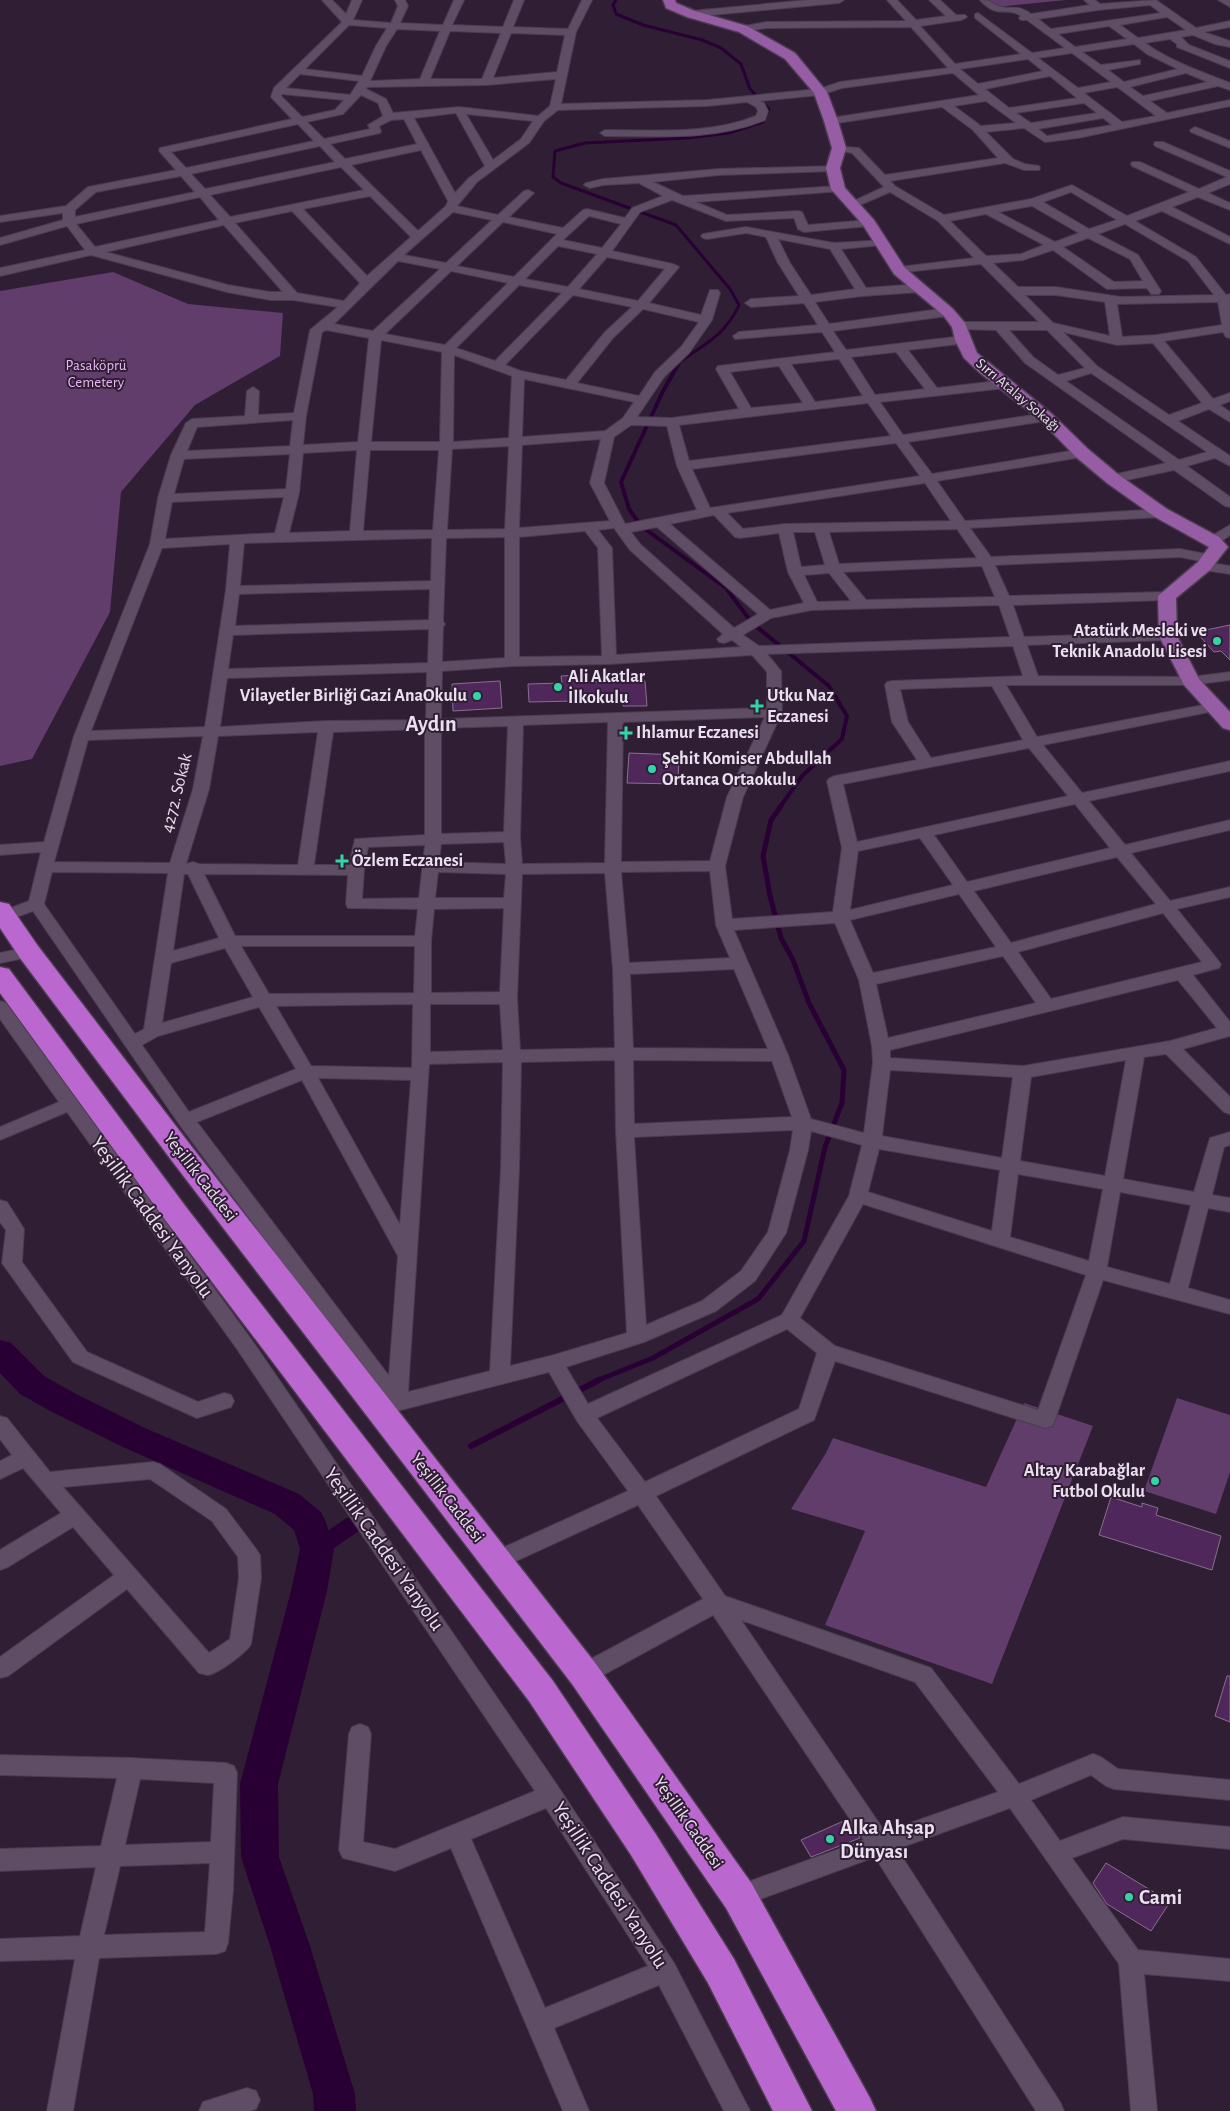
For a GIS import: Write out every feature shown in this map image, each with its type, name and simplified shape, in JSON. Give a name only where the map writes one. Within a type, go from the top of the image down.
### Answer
[{"type":"highway","name":"Yeşillik Caddesi","points":[[2,915],[15,955],[389,1407],[495,1561],[584,1674],[738,1896],[857,2111]]},
{"type":"highway","points":[[0,975],[176,1214],[541,1691],[643,1844],[721,1971],[792,2111]]},
{"type":"main road","points":[[669,0],[670,5],[692,14],[742,29],[790,56],[820,92],[839,148]]},
{"type":"main road","name":"Sırrı Atalay Sokağı","points":[[839,148],[833,168],[838,190],[869,223],[899,271],[948,312],[961,333],[970,355],[986,370],[1046,416],[1082,453],[1113,479],[1215,553]]},
{"type":"main road","points":[[1215,553],[1167,596],[1168,636],[1192,681],[1230,724]]},
{"type":"street","points":[[327,0],[347,22],[394,26],[571,32]]},
{"type":"street","points":[[357,0],[347,22],[278,90],[276,97],[418,237]]},
{"type":"street","points":[[293,296],[164,150],[340,112],[360,88],[380,46],[394,26],[403,6],[400,0]]},
{"type":"street","points":[[424,82],[430,61],[459,0]]},
{"type":"street","points":[[486,82],[519,0]]},
{"type":"street","points":[[555,107],[571,32],[588,0]]},
{"type":"street","points":[[741,0],[766,25]]},
{"type":"street","points":[[692,14],[793,2],[839,0]]},
{"type":"street","points":[[892,0],[911,24],[954,69],[976,88],[1045,139],[1120,126],[1230,103]]},
{"type":"street","points":[[934,0],[954,18]]},
{"type":"street","points":[[985,0],[996,9]]},
{"type":"street","points":[[1088,0],[1098,7]]},
{"type":"street","points":[[793,2],[815,25]]},
{"type":"street","points":[[988,24],[1098,7],[1152,2],[1195,31],[1216,42],[1230,44]]},
{"type":"street","points":[[848,6],[863,24]]},
{"type":"street","points":[[742,29],[766,25],[911,24],[978,16],[996,9],[1019,10],[1165,116]]},
{"type":"street","points":[[1049,32],[1171,14]]},
{"type":"street","points":[[978,16],[1120,126]]},
{"type":"street","points":[[1111,23],[1152,52],[1187,70],[1230,87]]},
{"type":"street","points":[[1152,52],[1173,44],[1195,31],[1230,24]]},
{"type":"street","points":[[281,537],[292,493],[300,416],[312,341],[316,330],[325,326],[367,283],[453,205],[474,180],[525,141],[540,119],[555,107],[707,104],[820,92],[840,85],[1136,41],[1173,44],[1230,65]]},
{"type":"street","points":[[1097,68],[1136,62]]},
{"type":"street","points":[[1074,92],[1120,85],[1187,70]]},
{"type":"street","points":[[299,71],[360,88],[382,101],[389,117]]},
{"type":"street","points":[[976,88],[1051,73]]},
{"type":"street","points":[[278,90],[360,88],[424,82],[486,82],[561,76]]},
{"type":"street","points":[[1141,100],[1230,79]]},
{"type":"street","points":[[831,121],[989,97]]},
{"type":"street","points":[[605,133],[712,132],[744,126],[761,118],[763,111],[760,106],[748,99]]},
{"type":"street","points":[[1008,111],[1084,100]]},
{"type":"street","points":[[946,105],[979,130],[1004,160],[1016,166],[1035,168]]},
{"type":"street","points":[[0,219],[69,209],[92,189],[183,172],[376,131],[373,125],[389,117],[460,110],[540,119]]},
{"type":"street","points":[[460,110],[491,166]]},
{"type":"street","points":[[407,115],[453,205],[565,232]]},
{"type":"street","points":[[979,130],[1026,126],[1104,115]]},
{"type":"street","points":[[1195,130],[1230,145]]},
{"type":"street","points":[[1159,144],[1230,176]]},
{"type":"street","points":[[0,242],[69,222],[423,146]]},
{"type":"street","points":[[839,148],[855,150],[886,184],[942,219],[1052,326],[1093,369],[1230,462]]},
{"type":"street","points":[[851,205],[886,184],[1004,160]]},
{"type":"street","points":[[1136,164],[1230,207]]},
{"type":"street","points":[[496,367],[606,253],[636,210],[774,170],[833,168]]},
{"type":"street","points":[[774,170],[804,229],[869,223]]},
{"type":"street","points":[[590,185],[603,182],[642,180],[726,184],[786,193],[838,190]]},
{"type":"street","points":[[642,180],[677,198],[726,218],[798,214]]},
{"type":"street","points":[[899,271],[1023,257],[1056,247],[1230,180]]},
{"type":"street","points":[[747,412],[722,368],[899,347],[999,325],[1052,326],[1117,341],[1156,339],[1229,329],[1226,299],[1192,259],[1072,188],[1034,202],[942,219]]},
{"type":"street","points":[[0,272],[228,221],[296,209],[372,192]]},
{"type":"street","points":[[356,534],[373,346],[376,335],[450,268],[528,193]]},
{"type":"street","points":[[1034,202],[1134,257],[1161,300]]},
{"type":"street","points":[[1163,207],[1230,241]]},
{"type":"street","points":[[69,209],[69,222],[93,252],[227,288],[270,296],[293,296],[346,305]]},
{"type":"street","points":[[296,209],[367,283]]},
{"type":"street","points":[[988,211],[1056,247],[1111,286],[1151,284]]},
{"type":"street","points":[[389,1407],[408,1257],[420,1066],[423,941],[433,840],[433,724],[438,624],[439,534],[446,446],[448,349],[587,212],[628,222]]},
{"type":"street","points":[[707,236],[746,230],[834,246],[882,242]]},
{"type":"street","points":[[770,234],[784,263],[872,400],[986,560],[1004,600],[1032,680]]},
{"type":"street","points":[[555,242],[673,268],[641,305],[609,336],[568,386]]},
{"type":"street","points":[[834,246],[862,292]]},
{"type":"street","points":[[395,257],[641,305],[706,320]]},
{"type":"street","points":[[752,302],[808,299],[862,292],[920,288]]},
{"type":"street","points":[[1015,291],[1056,291],[1121,301],[1226,299]]},
{"type":"street","points":[[178,455],[364,446],[446,446],[608,436],[628,421],[659,375],[686,350],[706,320],[714,292]]},
{"type":"street","points":[[1110,299],[1117,341]]},
{"type":"street","points":[[739,336],[825,328],[948,312]]},
{"type":"street","points":[[999,325],[1029,360],[1230,503]]},
{"type":"street","points":[[325,326],[448,349],[518,374],[641,400]]},
{"type":"street","points":[[1156,339],[1211,405],[1230,418]]},
{"type":"street","points":[[899,347],[934,393]]},
{"type":"street","points":[[783,362],[811,406]]},
{"type":"street","points":[[1058,379],[1093,369]]},
{"type":"street","points":[[512,662],[512,533],[518,374]]},
{"type":"street","points":[[628,421],[672,422],[1006,384]]},
{"type":"street","points":[[251,418],[253,391]]},
{"type":"street","points":[[1168,420],[1230,397]]},
{"type":"street","points":[[300,416],[192,423],[178,455],[165,498],[156,544],[82,736],[36,904],[185,1120],[389,1407]]},
{"type":"street","points":[[684,466],[899,439],[1046,416]]},
{"type":"street","points":[[672,422],[684,466],[711,511],[740,534],[785,528],[960,525],[1162,513]]},
{"type":"street","points":[[389,1407],[500,1375],[554,1363],[637,1337],[709,1306],[748,1276],[777,1234],[799,1150],[803,1123],[779,1055],[724,925],[717,866],[735,797],[775,712],[774,671],[756,650],[732,634],[635,546],[620,526],[597,483],[608,436]]},
{"type":"street","points":[[156,544],[356,534],[512,533],[620,526],[660,522],[711,511],[927,479],[1082,453]]},
{"type":"street","points":[[1113,479],[1177,465],[1217,453]]},
{"type":"street","points":[[165,498],[292,493]]},
{"type":"street","points":[[660,522],[767,615]]},
{"type":"street","points":[[589,527],[604,548],[609,660]]},
{"type":"street","points":[[785,528],[794,572],[812,606]]},
{"type":"street","points":[[820,528],[833,568],[862,605]]},
{"type":"street","points":[[1215,553],[1230,529]]},
{"type":"street","name":"4272. Sokak","points":[[152,1032],[164,959],[168,918],[185,867],[212,730],[233,590],[237,540]]},
{"type":"street","points":[[794,572],[833,568],[986,560],[1180,553],[1215,553],[1230,570]]},
{"type":"street","points":[[233,590],[438,585]]},
{"type":"street","points":[[699,654],[767,615],[812,606],[1167,596]]},
{"type":"street","points":[[226,631],[438,624]]},
{"type":"street","points":[[221,674],[609,660],[756,650],[1168,636]]},
{"type":"street","points":[[927,764],[900,722],[892,685],[1032,680],[1192,681],[1230,676]]},
{"type":"street","points":[[997,682],[1033,743],[1213,964]]},
{"type":"street","points":[[584,1416],[789,1320],[858,1196],[872,1141],[881,1054],[867,980],[841,916],[850,848],[835,781],[1214,707]]},
{"type":"street","points":[[82,736],[326,726],[775,712]]},
{"type":"street","points":[[616,718],[613,868],[621,969],[625,1131],[637,1337]]},
{"type":"street","points":[[500,1375],[510,1169],[512,1056],[508,998],[514,869],[512,838],[516,720]]},
{"type":"street","points":[[305,870],[326,726]]},
{"type":"street","points":[[850,848],[1230,766]]},
{"type":"street","points":[[724,925],[841,916],[1230,825]]},
{"type":"street","points":[[923,831],[1047,1006]]},
{"type":"street","points":[[512,838],[361,842],[356,870],[354,904],[512,903]]},
{"type":"street","points":[[0,850],[52,846]]},
{"type":"street","points":[[431,867],[514,869],[717,866]]},
{"type":"street","points":[[45,867],[356,870]]},
{"type":"street","points":[[185,867],[306,1072],[408,1257]]},
{"type":"street","points":[[867,980],[1006,950],[1166,907],[1230,892]]},
{"type":"street","points":[[2,915],[36,904]]},
{"type":"street","points":[[164,959],[229,941],[423,941]]},
{"type":"street","points":[[881,1054],[1047,1006],[1230,960]]},
{"type":"street","points":[[621,969],[740,963]]},
{"type":"street","points":[[881,1054],[1023,1072],[1136,1054],[1229,1031],[1182,973]]},
{"type":"street","points":[[131,1043],[152,1032],[262,1000],[508,998]]},
{"type":"street","name":"Yeşillik Caddesi Yanyolu","points":[[0,1007],[244,1344],[551,1795],[666,1971],[737,2111]]},
{"type":"street","points":[[1170,1047],[1230,1108]]},
{"type":"street","points":[[185,1120],[306,1072],[420,1066],[512,1056],[624,1054],[779,1055]]},
{"type":"street","points":[[789,1320],[828,1351],[1045,1420],[1097,1271],[1136,1054]]},
{"type":"street","points":[[1000,1241],[1023,1072]]},
{"type":"street","points":[[0,1134],[70,1104]]},
{"type":"street","points":[[625,1131],[803,1123],[872,1141],[1230,1205]]},
{"type":"street","points":[[1177,1293],[1216,1144],[1230,1138]]},
{"type":"street","points":[[858,1196],[1097,1271],[1230,1307]]},
{"type":"street","points":[[0,1208],[15,1229],[12,1263],[80,1357],[197,1410],[224,1401]]},
{"type":"street","points":[[495,1561],[641,1494],[807,1414],[828,1351]]},
{"type":"street","points":[[554,1363],[584,1416],[663,1522],[880,1844],[1051,2111]]},
{"type":"street","points":[[0,1424],[45,1481],[207,1666],[240,1644],[250,1578],[248,1555],[219,1515],[153,1470],[45,1481]]},
{"type":"street","points":[[0,1471],[26,1457]]},
{"type":"street","points":[[0,1561],[75,1515]]},
{"type":"street","points":[[0,1669],[128,1576]]},
{"type":"street","points":[[584,1674],[717,1602],[923,1675],[1015,1796],[1131,1960],[1144,2111]]},
{"type":"street","points":[[360,1734],[351,1850],[395,1860],[551,1795]]},
{"type":"street","points":[[738,1896],[1015,1796],[1093,1764],[1114,1779],[1230,1790]]},
{"type":"street","points":[[0,1765],[131,1768],[226,1773],[216,1944],[0,1950]]},
{"type":"street","points":[[60,2111],[89,1948],[131,1768]]},
{"type":"street","points":[[1055,1854],[1124,1828],[1230,1838]]},
{"type":"street","points":[[457,1834],[576,2111]]},
{"type":"street","points":[[0,1860],[222,1852]]},
{"type":"street","points":[[1131,1960],[1230,1970]]},
{"type":"street","points":[[539,2022],[666,1971]]},
{"type":"street","points":[[212,2111],[247,2100]]},
{"type":"green space","points":[[988,0],[1066,0],[996,7]]},
{"type":"green space","name":"Pasaköprü Cemetery","points":[[113,272],[188,304],[283,313],[280,356],[195,405],[121,492],[110,612],[32,759],[0,766],[0,291]]},
{"type":"green space","points":[[1177,1398],[1230,1415],[1230,1472],[1216,1514],[1144,1491]]},
{"type":"green space","points":[[1024,1403],[1093,1426],[992,1684],[825,1625],[865,1531],[791,1509],[826,1453],[833,1438],[986,1487]]},
{"type":"building","name":"Atatürk Mesleki ve Teknik Anadolu Lisesi","points":[[1230,625],[1230,660],[1221,651],[1214,652],[1196,632]]},
{"type":"building","points":[[578,675],[579,682],[645,681],[647,706],[623,706],[623,700],[529,702],[528,684],[562,683],[561,676]]},
{"type":"building","name":"Vilayetler Birliği Gazi AnaOkulu","points":[[500,681],[502,708],[453,711],[452,684]]},
{"type":"building","name":"Şehit Komiser Abdullah Ortanca Ortaokulu","points":[[629,753],[679,755],[678,784],[627,783]]},
{"type":"building","name":"Altay Karabağlar Futbol Okulu","points":[[1111,1497],[1142,1507],[1142,1503],[1158,1508],[1156,1515],[1221,1536],[1212,1570],[1099,1535]]},
{"type":"building","points":[[1227,1676],[1230,1676],[1230,1722],[1215,1716]]},
{"type":"building","name":"Alka Ahşap Dünyası","points":[[848,1819],[860,1838],[811,1857],[801,1840]]},
{"type":"building","name":"Cami","points":[[1106,1863],[1170,1902],[1151,1931],[1107,1904],[1093,1883]]},
{"type":"waterway","points":[[616,0],[613,5],[616,14],[643,25],[702,40],[721,48],[741,64],[750,89],[769,109],[763,122],[729,133],[688,138],[585,143],[555,151],[553,177],[561,183],[676,225],[730,289],[739,305],[735,314],[718,334],[688,356]]},
{"type":"waterway","points":[[690,354],[680,361],[662,393],[621,482],[629,509],[641,526],[726,588],[752,623],[829,686],[847,716],[842,739],[802,776],[780,807]]},
{"type":"waterway","points":[[596,1381],[653,1358],[758,1299],[804,1241],[825,1147],[842,1103],[844,1070],[809,1003],[793,960],[781,938],[770,896],[763,856],[771,820],[781,806]]},
{"type":"waterway","points":[[0,1352],[32,1385],[64,1403],[135,1438],[287,1504],[309,1522],[317,1549],[309,1591],[259,1784],[260,1857],[290,1946],[334,2094],[335,2111]]},
{"type":"waterway","points":[[471,1446],[599,1380]]},
{"type":"waterway","points":[[317,1549],[352,1525]]},
{"type":"place","name":"Atatürk Mesleki ve Teknik Anadolu Lisesi","points":[[1217,641]]},
{"type":"place","name":"Ali Akatlar İlkokulu","points":[[558,687]]},
{"type":"place","name":"Vilayetler Birliği Gazi AnaOkulu","points":[[477,696]]},
{"type":"place","name":"Utku Naz Eczanesi","points":[[757,706]]},
{"type":"place","name":"Ihlamur Eczanesi","points":[[626,733]]},
{"type":"place","name":"Şehit Komiser Abdullah Ortanca Ortaokulu","points":[[652,769]]},
{"type":"place","name":"Özlem Eczanesi","points":[[342,861]]},
{"type":"place","name":"Altay Karabağlar Futbol Okulu","points":[[1155,1481]]},
{"type":"place","name":"Alka Ahşap Dünyası","points":[[830,1839]]},
{"type":"place","name":"Cami","points":[[1129,1897]]},
{"type":"district","name":"Aydın","points":[[431,724]]}]
